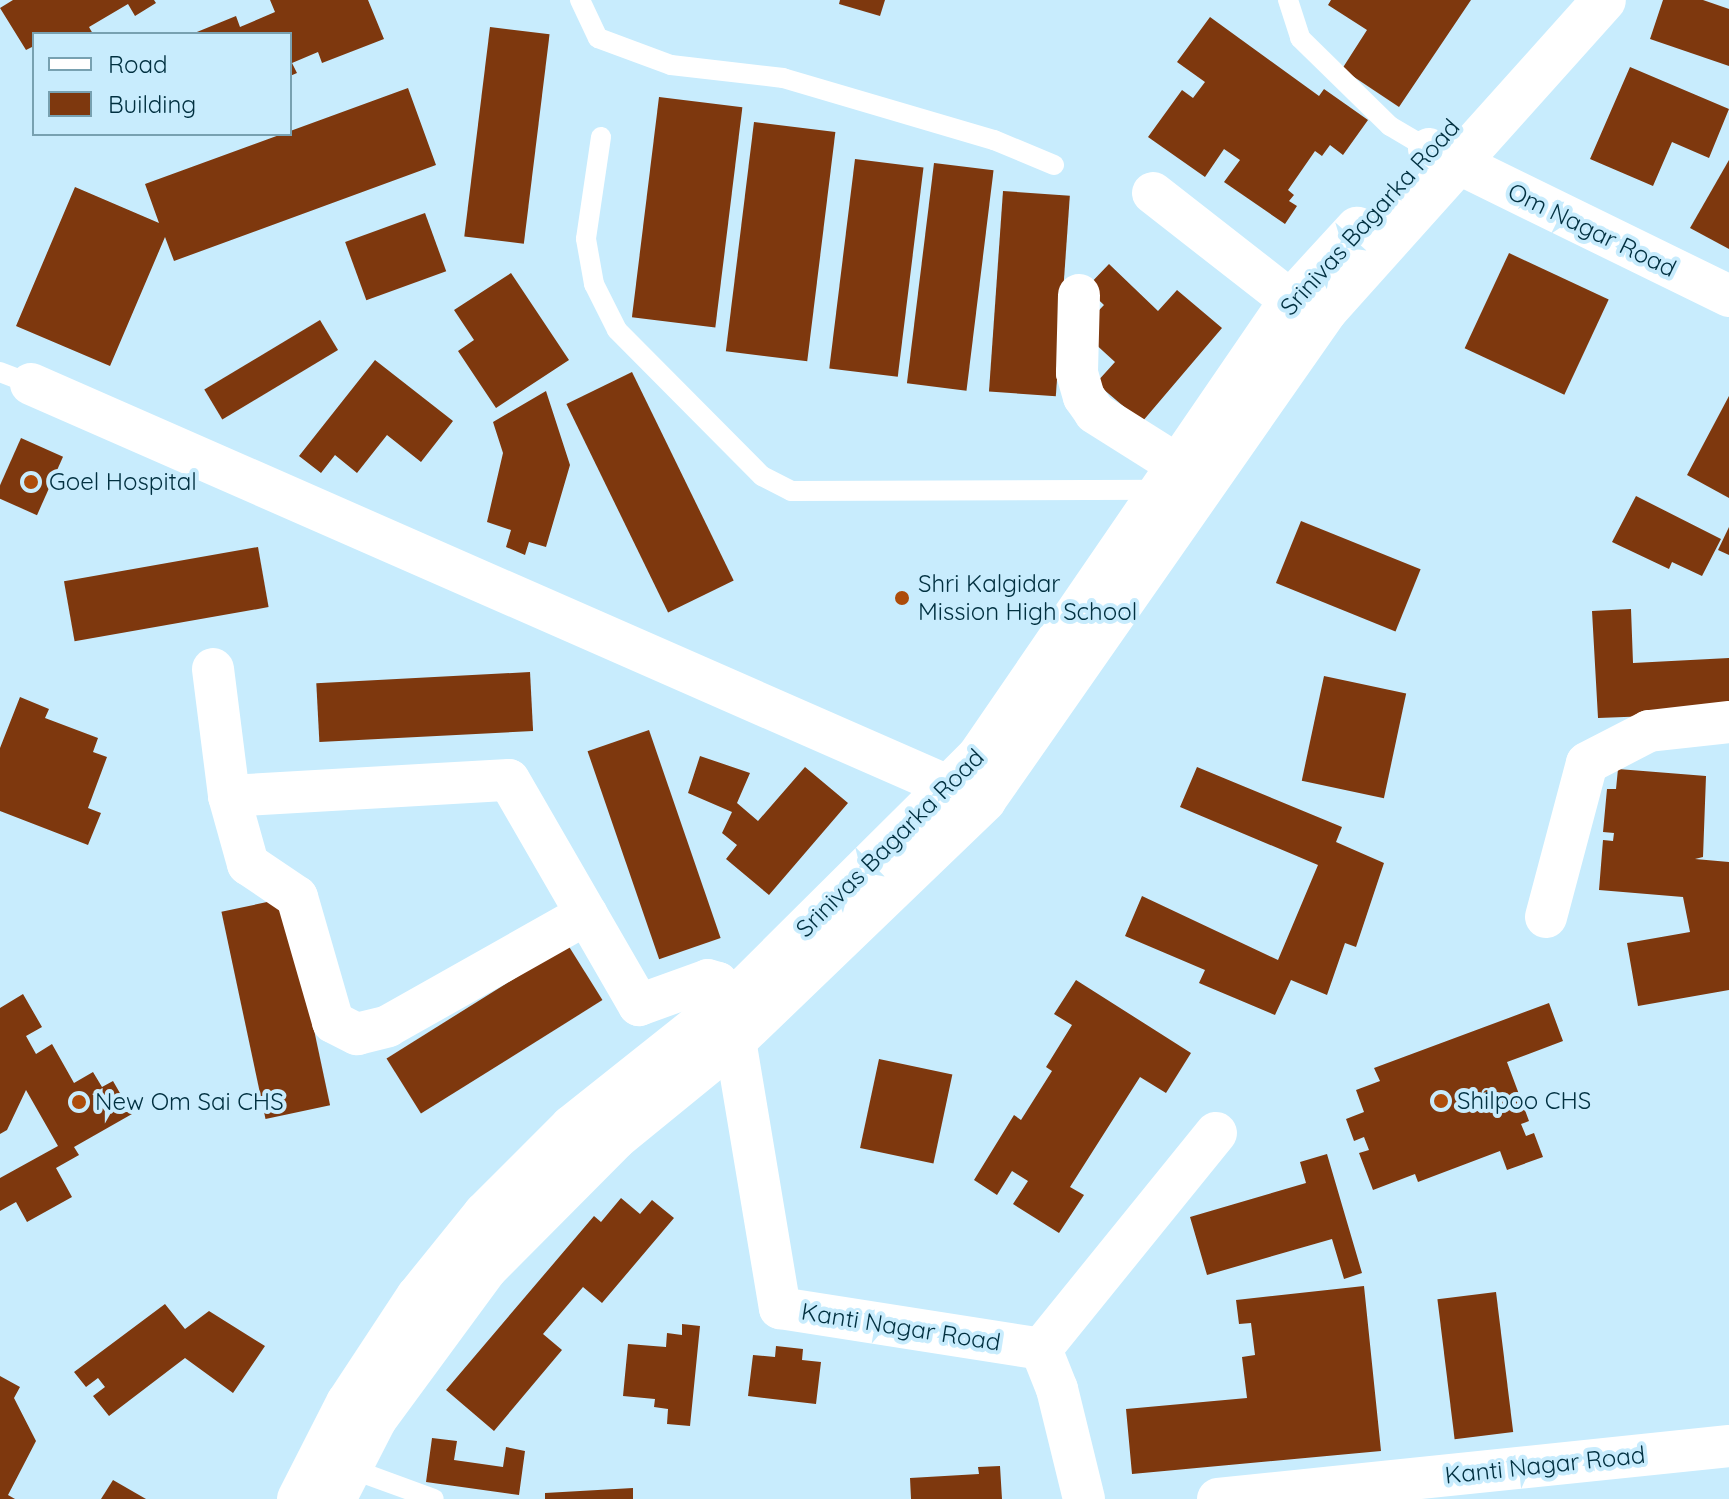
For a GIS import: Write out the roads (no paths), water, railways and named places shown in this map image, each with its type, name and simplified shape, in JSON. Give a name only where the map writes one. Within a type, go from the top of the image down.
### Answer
[{"type":"street","name":"Srinivas Bagarka Road","points":[[733,1020],[984,800],[1326,310],[1565,0]]},
{"type":"street","name":"Srinivas Bagarka Road","points":[[733,1020],[978,758],[1291,301],[1604,0]]},
{"type":"street","name":"Om Nagar Road","points":[[1442,157],[1729,296]]},
{"type":"street","points":[[1153,193],[1291,301]]},
{"type":"street","points":[[1079,295],[1077,373],[1084,397],[1095,413],[1170,478]]},
{"type":"street","points":[[16,378],[950,787]]},
{"type":"street","points":[[213,669],[229,796],[248,864],[297,897],[333,1022],[357,1034],[388,1026],[587,914]]},
{"type":"street","points":[[1546,917],[1587,763],[1649,731],[1729,722]]},
{"type":"street","points":[[229,796],[509,780],[639,1005],[708,980],[718,983],[733,1020],[552,1197],[486,1268],[361,1411],[299,1499]]},
{"type":"street","name":"Kanti Nagar Road","points":[[733,1020],[780,1308],[1041,1349]]},
{"type":"street","points":[[1084,1499],[1057,1389],[1041,1349],[1216,1133]]},
{"type":"street","points":[[342,1484],[361,1411]]},
{"type":"street","name":"Kanti Nagar Road","points":[[1218,1499],[1729,1446]]},
{"type":"lane","points":[[580,0],[598,38],[671,65],[797,82],[994,140],[1054,165]]},
{"type":"lane","points":[[1288,0],[1300,38],[1390,126],[1442,157]]},
{"type":"lane","points":[[601,137],[586,239],[594,284],[617,330],[762,476],[791,491],[1170,478]]},
{"type":"lane","points":[[342,1484],[434,1499]]},
{"type":"place","name":"Goel Hospital","points":[[31,482]]},
{"type":"place","name":"Shri Kalgidar Mission High School","points":[[902,598]]},
{"type":"place","name":"Shilpoo CHS","points":[[1441,1101]]},
{"type":"place","name":"New Om Sai CHS","points":[[79,1102]]}]
